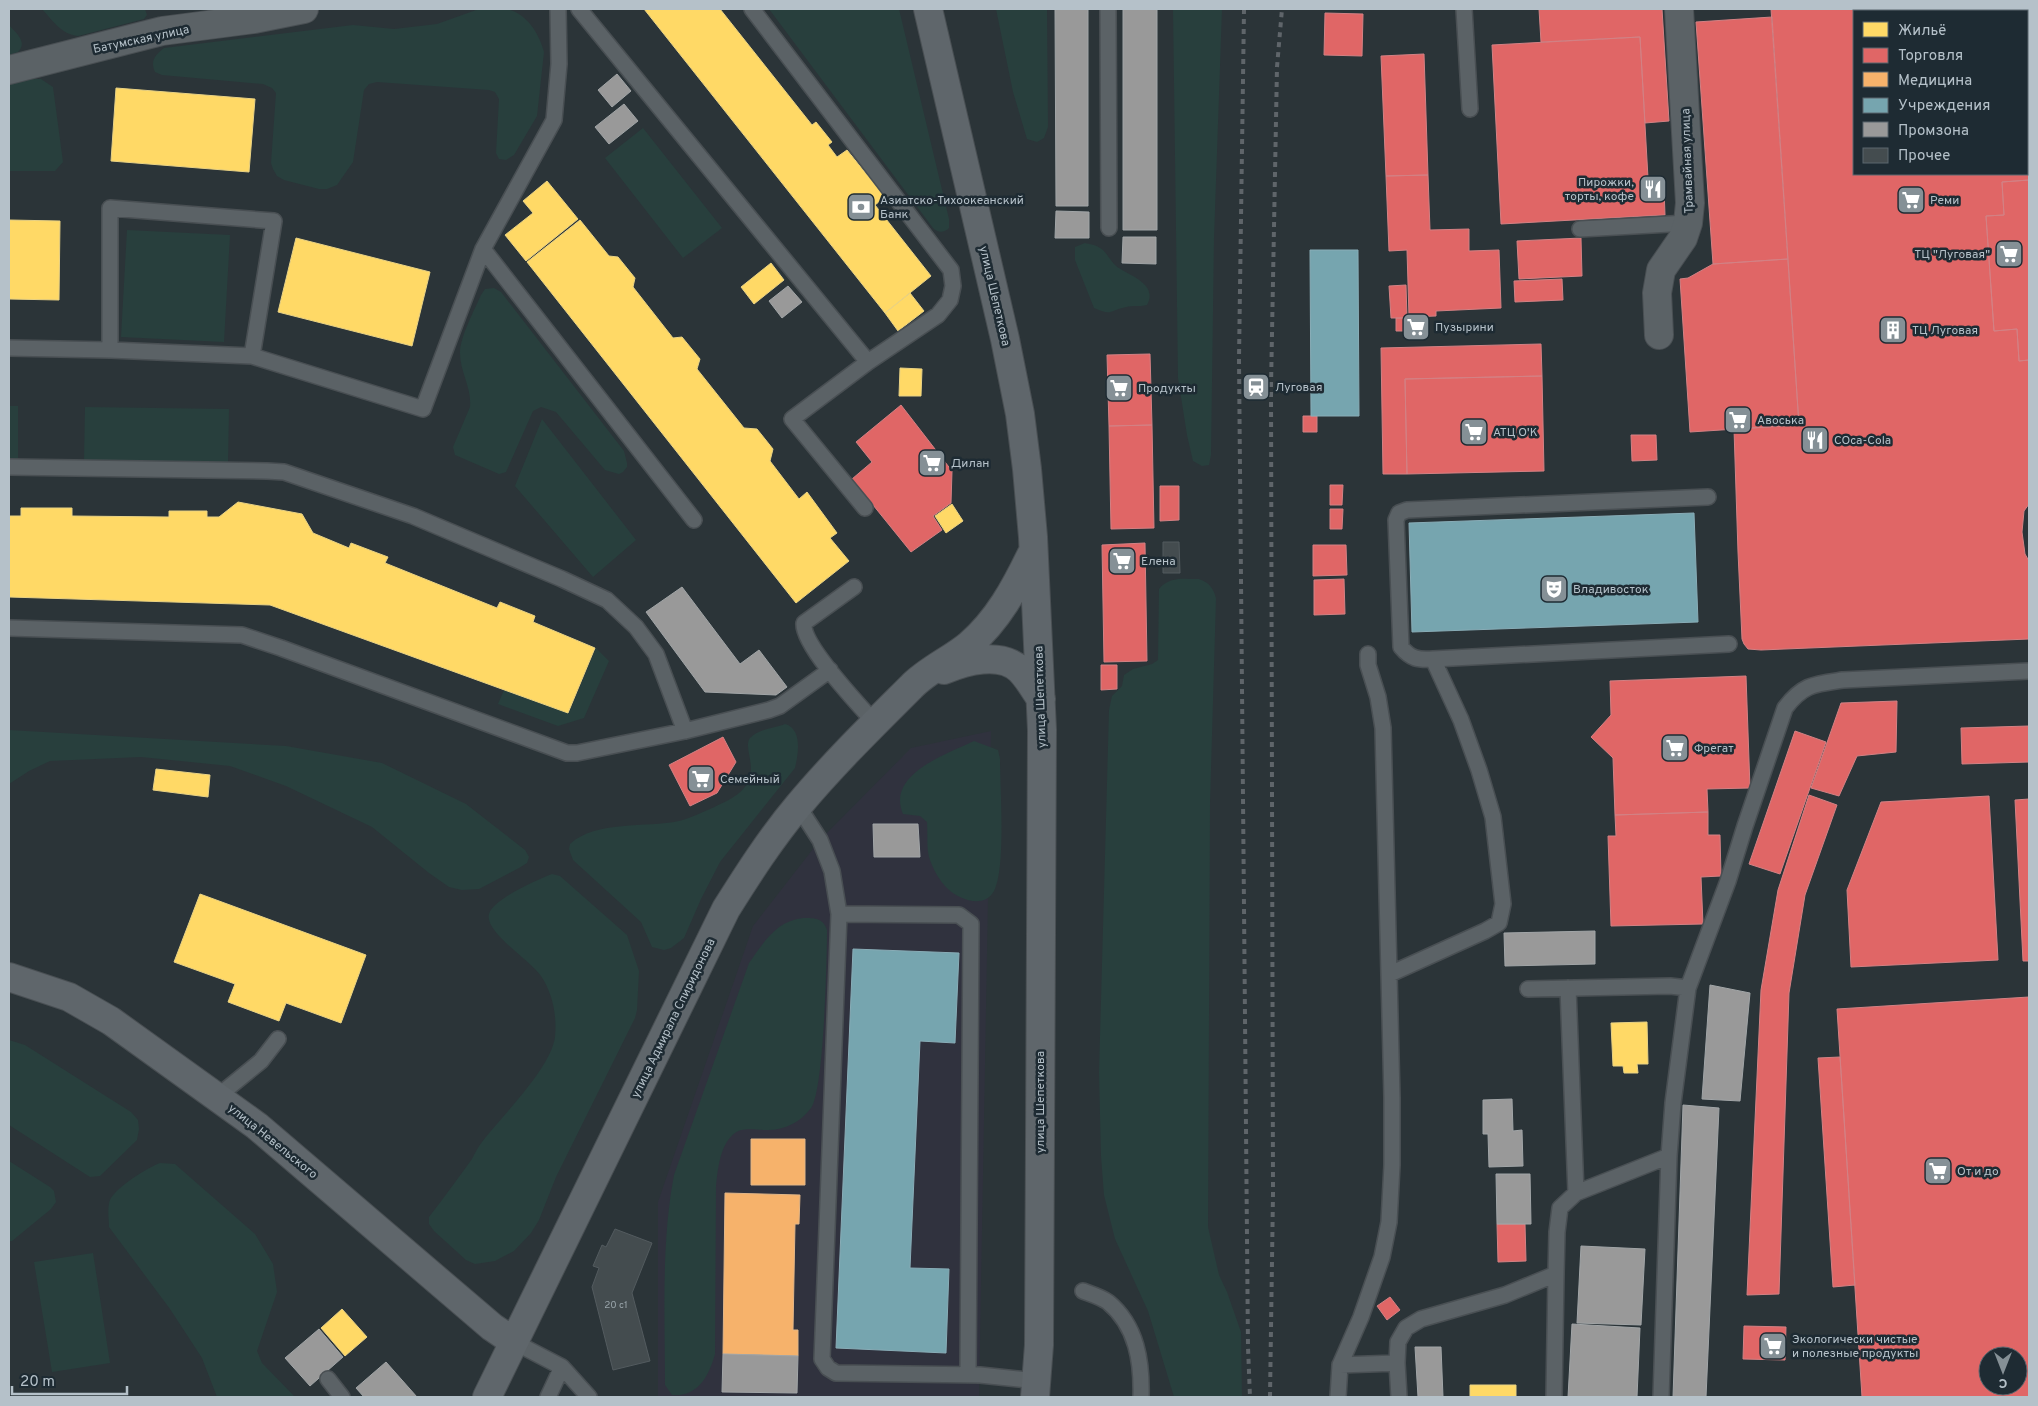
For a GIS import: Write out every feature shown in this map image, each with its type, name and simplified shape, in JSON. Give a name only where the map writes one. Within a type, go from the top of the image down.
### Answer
[{"type":"main road","name":"улица Шепеткова","points":[[928,9],[1005,339],[1020,414],[1027,469],[1042,730],[1039,1335],[1036,1389]]},
{"type":"main road","name":"улица Адмирала Спиридонова","points":[[487,1397],[726,909],[759,857],[798,806],[875,723],[920,680],[968,646],[984,630],[1016,587],[1033,550]]},
{"type":"main road","name":"улица Адмирала Спиридонова","points":[[920,680],[957,665],[990,659],[1006,662],[1019,669],[1041,699]]},
{"type":"main road","name":"улица Невельского","points":[[9,977],[69,997],[111,1022],[217,1097],[257,1126],[492,1327],[514,1342]]},
{"type":"street","name":"Батумская улица","points":[[9,70],[162,31],[250,14],[304,9]]},
{"type":"street","name":"Трамвайная улица","points":[[1659,335],[1657,294],[1661,270],[1683,238],[1688,223],[1690,203],[1679,9]]},
{"type":"lane","points":[[9,348],[252,356],[423,408],[483,249],[554,120],[559,64],[558,9]]},
{"type":"lane","points":[[579,9],[868,362]]},
{"type":"lane","points":[[752,9],[951,270],[954,286],[950,300],[938,314],[868,362],[792,419],[865,508]]},
{"type":"lane","points":[[1108,9],[1109,228]]},
{"type":"lane","points":[[1464,9],[1470,109]]},
{"type":"lane","points":[[110,350],[110,208],[274,221],[252,356]]},
{"type":"lane","points":[[1580,229],[1688,223]]},
{"type":"lane","points":[[483,249],[694,520]]},
{"type":"lane","points":[[9,467],[268,470],[284,472],[413,516],[607,600],[636,627],[656,654],[685,731]]},
{"type":"lane","points":[[1708,497],[1407,510],[1399,513],[1396,520],[1401,647],[1409,656],[1418,660],[1729,644]]},
{"type":"lane","points":[[854,587],[804,623],[806,638],[830,670],[875,723]]},
{"type":"lane","points":[[9,628],[242,635],[567,753],[595,750],[685,731],[780,706],[830,670]]},
{"type":"lane","points":[[1338,1397],[1340,1365],[1361,1317],[1382,1257],[1388,1222],[1392,1165],[1390,974],[1383,728],[1378,697],[1368,665],[1368,654]]},
{"type":"lane","points":[[1390,974],[1498,923],[1503,904],[1493,817],[1461,720],[1433,659]]},
{"type":"lane","points":[[1661,1397],[1669,1156],[1673,1103],[1688,988],[1728,881],[1785,708],[1801,691],[1814,684],[1843,680],[2029,671]]},
{"type":"lane","points":[[798,806],[820,840],[832,871],[839,914],[822,1359],[828,1368],[836,1373],[968,1375],[1036,1389]]},
{"type":"lane","points":[[839,914],[959,915],[971,924],[968,1375]]},
{"type":"lane","points":[[1528,989],[1670,986],[1688,988]]},
{"type":"lane","points":[[1568,988],[1576,1193]]},
{"type":"lane","points":[[217,1097],[261,1061],[278,1039]]},
{"type":"lane","points":[[1554,1397],[1557,1232],[1560,1208],[1576,1193],[1669,1156]]},
{"type":"lane","points":[[1399,1397],[1398,1342],[1406,1328],[1421,1319],[1505,1295],[1556,1274]]},
{"type":"lane","points":[[1083,1290],[1107,1301],[1125,1320],[1134,1337],[1142,1378],[1141,1397]]},
{"type":"lane","points":[[514,1342],[562,1367],[589,1397]]},
{"type":"lane","points":[[1340,1365],[1397,1363]]},
{"type":"lane","points":[[548,1397],[562,1367]]},
{"type":"lane","points":[[328,1379],[342,1397]]},
{"type":"shaded area","points":[[991,731],[979,1397],[658,1397],[658,1202],[753,926],[820,840],[911,748]]},
{"type":"green space","points":[[504,8],[521,15],[535,31],[544,52],[537,116],[514,155],[506,160],[499,159],[496,153],[499,99],[495,92],[377,82],[369,84],[364,90],[353,162],[337,185],[327,189],[319,189],[284,180],[277,176],[271,163],[276,93],[272,88],[263,84],[162,75],[155,72],[153,65],[154,58],[164,48],[353,25],[394,29],[437,24],[479,9]]},
{"type":"green space","points":[[42,9],[145,9],[147,15],[144,19],[78,36],[62,30]]},
{"type":"green space","points":[[769,9],[899,9],[949,219],[949,228],[947,230],[939,232],[933,228]]},
{"type":"green space","points":[[996,9],[1047,9],[1048,127],[1044,138],[1037,142],[1027,139],[1013,92]]},
{"type":"green space","points":[[1173,9],[1222,9],[1214,238],[1211,455],[1209,465],[1202,466],[1193,461],[1178,378]]},
{"type":"green space","points":[[9,25],[18,34],[22,45],[18,52],[9,55]]},
{"type":"green space","points":[[41,79],[53,87],[63,162],[55,171],[9,171],[9,84]]},
{"type":"green space","points":[[643,128],[722,228],[683,258],[605,158]]},
{"type":"green space","points":[[127,230],[230,235],[224,342],[121,337]]},
{"type":"green space","points":[[1085,243],[1097,246],[1116,266],[1145,285],[1150,297],[1147,305],[1129,306],[1110,312],[1094,308],[1075,260],[1075,247]]},
{"type":"green space","points":[[494,288],[501,292],[624,451],[627,467],[623,472],[619,474],[605,470],[556,412],[541,407],[533,411],[506,472],[499,474],[455,455],[453,447],[470,407],[469,393],[460,353],[462,339],[481,295],[485,289]]},
{"type":"green space","points":[[9,406],[18,406],[18,460],[9,460]]},
{"type":"green space","points":[[85,407],[229,409],[228,463],[84,461]]},
{"type":"green space","points":[[542,419],[636,540],[593,577],[515,486]]},
{"type":"green space","points":[[1199,579],[1210,586],[1216,598],[1210,804],[1208,1227],[1219,1275],[1241,1332],[1242,1397],[1174,1397],[1148,1311],[1115,1239],[1104,1195],[1101,1156],[1099,1073],[1109,710],[1112,696],[1122,686],[1124,675],[1133,669],[1152,664],[1158,660],[1159,589],[1172,580]]},
{"type":"green space","points":[[596,648],[609,661],[584,718],[558,726],[498,704],[504,690],[569,713]]},
{"type":"green space","points":[[785,724],[795,731],[797,737],[798,750],[795,768],[720,862],[684,938],[671,948],[664,950],[652,947],[641,922],[573,860],[569,849],[570,844],[581,836],[607,828],[684,820],[732,798],[742,790],[751,773],[748,749],[750,738],[762,731]]},
{"type":"green space","points":[[9,730],[286,746],[382,763],[466,804],[525,850],[529,857],[527,863],[479,889],[462,890],[449,887],[372,827],[286,786],[230,766],[141,757],[50,761],[29,771],[9,784]]},
{"type":"green space","points":[[974,741],[998,750],[1000,759],[1001,847],[998,880],[990,897],[978,901],[965,899],[953,893],[942,883],[931,864],[929,856],[927,822],[920,816],[903,814],[900,800],[903,788],[922,767]]},
{"type":"green space","points":[[552,874],[560,876],[627,935],[639,971],[637,1010],[635,1018],[556,1177],[539,1220],[531,1233],[514,1251],[495,1261],[475,1264],[466,1260],[434,1231],[429,1224],[429,1217],[472,1159],[482,1142],[535,1077],[552,1049],[555,1037],[555,1021],[549,990],[535,969],[493,929],[489,921],[489,914],[498,902],[507,896]]},
{"type":"green space","points":[[803,918],[818,919],[827,930],[822,1052],[815,1097],[807,1113],[791,1125],[772,1130],[749,1129],[738,1131],[730,1138],[723,1150],[716,1186],[715,1354],[706,1377],[701,1384],[689,1393],[672,1395],[665,1385],[665,1253],[674,1175],[749,963],[766,940],[778,928],[785,923]]},
{"type":"green space","points":[[9,1040],[25,1045],[131,1112],[138,1120],[137,1140],[100,1176],[90,1177],[9,1125]]},
{"type":"green space","points":[[9,1161],[50,1187],[54,1191],[56,1202],[51,1209],[12,1241],[9,1241]]},
{"type":"green space","points":[[160,1163],[175,1164],[255,1234],[273,1264],[277,1292],[257,1351],[262,1363],[295,1397],[217,1397],[202,1358],[170,1309],[109,1227],[109,1206],[113,1195],[132,1178]]},
{"type":"green space","points":[[93,1253],[110,1363],[52,1372],[34,1262]]},
{"type":"building: Жильё","points":[[644,9],[720,9],[812,125],[816,122],[832,142],[828,145],[837,157],[847,150],[885,197],[875,205],[931,276],[885,313]]},
{"type":"building: Жильё","points":[[116,88],[255,99],[249,172],[111,161]]},
{"type":"building: Жильё","points":[[547,181],[578,219],[526,261],[505,235],[533,213],[523,201]]},
{"type":"building: Жильё","points":[[9,220],[60,221],[59,300],[9,299]]},
{"type":"building: Жильё","points":[[580,220],[609,256],[618,257],[635,278],[633,287],[673,338],[682,337],[700,359],[697,369],[744,428],[757,429],[773,449],[770,461],[799,499],[807,492],[837,533],[830,538],[849,561],[796,603],[527,262]]},
{"type":"building: Жильё","points":[[296,238],[430,272],[412,346],[278,312]]},
{"type":"building: Жильё","points":[[771,263],[784,280],[754,304],[741,287]]},
{"type":"building: Жильё","points":[[910,293],[924,311],[898,331],[885,313]]},
{"type":"building: Жильё","points":[[900,368],[922,369],[921,396],[899,396]]},
{"type":"building: Жильё","points":[[238,502],[302,514],[313,533],[349,548],[351,543],[388,557],[385,563],[497,608],[500,602],[535,616],[533,622],[595,648],[568,713],[270,605],[9,597],[9,516],[21,516],[21,508],[72,508],[72,516],[169,517],[169,511],[207,511],[207,517],[219,517]]},
{"type":"building: Жильё","points":[[952,504],[963,521],[946,533],[935,516]]},
{"type":"building: Жильё","points":[[156,769],[210,775],[208,797],[153,790]]},
{"type":"building: Жильё","points":[[200,894],[366,955],[341,1023],[286,1003],[279,1021],[228,1002],[235,984],[174,962]]},
{"type":"building: Жильё","points":[[1647,1022],[1648,1064],[1637,1064],[1638,1073],[1624,1073],[1623,1066],[1613,1066],[1611,1023]]},
{"type":"building: Жильё","points":[[342,1309],[367,1337],[345,1356],[321,1328]]},
{"type":"building: Жильё","points":[[1470,1385],[1516,1385],[1516,1397],[1470,1397]]},
{"type":"building: Торговля","points":[[1539,9],[1662,9],[1669,121],[1645,123],[1640,37],[1541,42]]},
{"type":"building: Торговля","name":"ТЦ Луговая","points":[[1771,9],[2024,9],[1853,10],[1853,175],[2028,175],[2029,85],[2029,180],[2002,182],[2004,215],[1986,216],[1994,331],[2017,329],[2019,361],[2029,360],[2029,504],[2024,511],[2022,532],[2025,554],[2029,561],[2029,639],[1748,649],[1742,639],[1734,429],[1799,425]]},
{"type":"building: Торговля","points":[[1325,13],[1363,14],[1362,56],[1324,55]]},
{"type":"building: Торговля","points":[[1772,17],[1788,259],[1713,264],[1696,22]]},
{"type":"building: Торговля","points":[[1640,37],[1648,178],[1664,189],[1665,215],[1501,224],[1492,45]]},
{"type":"building: Торговля","points":[[2028,44],[2029,44],[2028,85]]},
{"type":"building: Торговля","points":[[1424,54],[1428,175],[1386,176],[1381,56]]},
{"type":"building: Торговля","points":[[1428,175],[1430,230],[1469,229],[1469,251],[1499,250],[1501,308],[1436,311],[1436,316],[1409,317],[1407,250],[1389,251],[1386,176]]},
{"type":"building: Торговля","name":"ТЦ \"Луговая\"","points":[[2029,180],[2029,360],[2019,361],[2017,329],[1994,331],[1986,216],[2004,215],[2002,182]]},
{"type":"building: Торговля","points":[[1581,238],[1582,276],[1519,279],[1517,241]]},
{"type":"building: Торговля","points":[[1788,259],[1799,425],[1690,432],[1680,279],[1688,278],[1713,264]]},
{"type":"building: Торговля","points":[[1562,279],[1563,300],[1515,302],[1514,281]]},
{"type":"building: Торговля","points":[[1406,285],[1407,318],[1391,318],[1389,286]]},
{"type":"building: Торговля","points":[[1396,318],[1406,318],[1407,331],[1396,331]]},
{"type":"building: Торговля","name":"Пузырини","points":[[1407,318],[1426,318],[1426,336],[1408,337]]},
{"type":"building: Торговля","points":[[1541,344],[1542,376],[1405,379],[1407,474],[1383,474],[1381,348]]},
{"type":"building: Торговля","points":[[1150,354],[1152,425],[1109,426],[1107,355]]},
{"type":"building: Торговля","name":"АТЦ О'К","points":[[1542,376],[1544,471],[1407,474],[1405,379]]},
{"type":"building: Торговля","points":[[901,405],[952,471],[951,503],[933,516],[942,530],[911,552],[852,479],[872,462],[856,442]]},
{"type":"building: Торговля","points":[[1303,416],[1317,416],[1317,432],[1303,432]]},
{"type":"building: Торговля","points":[[1152,425],[1154,528],[1111,529],[1109,426]]},
{"type":"building: Торговля","name":"COca-Cola","points":[[1825,432],[1826,447],[1805,449],[1804,433]]},
{"type":"building: Торговля","points":[[1631,435],[1656,435],[1657,460],[1632,461]]},
{"type":"building: Торговля","points":[[1330,485],[1343,485],[1342,505],[1330,505]]},
{"type":"building: Торговля","points":[[1160,486],[1179,486],[1179,520],[1160,521]]},
{"type":"building: Торговля","points":[[1330,509],[1343,509],[1342,529],[1330,529]]},
{"type":"building: Торговля","points":[[1145,543],[1147,661],[1104,662],[1102,545]]},
{"type":"building: Торговля","points":[[1313,545],[1346,545],[1347,575],[1313,576]]},
{"type":"building: Торговля","points":[[1344,579],[1345,614],[1314,615],[1314,580]]},
{"type":"building: Торговля","points":[[1101,665],[1117,665],[1117,689],[1101,690]]},
{"type":"building: Торговля","name":"Фрегат","points":[[1746,676],[1750,788],[1707,789],[1708,812],[1615,815],[1613,758],[1591,737],[1611,715],[1610,681]]},
{"type":"building: Торговля","points":[[1897,701],[1896,752],[1857,756],[1839,796],[1811,788],[1841,703]]},
{"type":"building: Торговля","points":[[2029,726],[2029,762],[1962,764],[1961,728]]},
{"type":"building: Торговля","points":[[1795,731],[1826,742],[1780,874],[1749,864]]},
{"type":"building: Торговля","name":"Семейный","points":[[723,737],[736,762],[717,793],[690,806],[669,765]]},
{"type":"building: Торговля","points":[[1809,795],[1837,805],[1805,895],[1789,993],[1779,1294],[1747,1295],[1761,990],[1778,890]]},
{"type":"building: Торговля","points":[[1989,796],[1998,960],[1851,967],[1847,890],[1881,802]]},
{"type":"building: Торговля","points":[[2029,799],[2029,961],[2023,961],[2015,800]]},
{"type":"building: Торговля","points":[[1708,812],[1708,835],[1720,835],[1721,876],[1701,877],[1703,924],[1611,926],[1608,836],[1616,836],[1615,815]]},
{"type":"building: Торговля","name":"От и до","points":[[2029,997],[2029,1397],[1862,1397],[1837,1009]]},
{"type":"building: Торговля","points":[[1840,1057],[1855,1285],[1833,1287],[1818,1058]]},
{"type":"building: Торговля","points":[[1497,1224],[1525,1224],[1526,1261],[1498,1262]]},
{"type":"building: Торговля","points":[[1390,1297],[1400,1310],[1387,1320],[1377,1306]]},
{"type":"building: Торговля","points":[[1744,1326],[1786,1327],[1785,1360],[1743,1359]]},
{"type":"building: Медицина","points":[[751,1139],[805,1139],[805,1185],[751,1185]]},
{"type":"building: Медицина","points":[[725,1193],[800,1195],[799,1224],[795,1224],[793,1330],[798,1330],[798,1356],[723,1354]]},
{"type":"building: Учреждения","points":[[1310,250],[1358,250],[1359,416],[1311,416]]},
{"type":"building: Учреждения","name":"Владивосток","points":[[1694,513],[1698,622],[1412,632],[1409,523]]},
{"type":"building: Учреждения","points":[[853,949],[959,953],[955,1043],[920,1041],[910,1268],[949,1269],[946,1353],[836,1348]]},
{"type":"building: Промзона","points":[[1055,9],[1088,9],[1088,206],[1056,206]]},
{"type":"building: Промзона","points":[[1123,9],[1157,9],[1157,230],[1123,230]]},
{"type":"building: Промзона","points":[[617,74],[631,91],[612,107],[598,90]]},
{"type":"building: Промзона","points":[[624,104],[638,121],[609,144],[595,127]]},
{"type":"building: Промзона","points":[[1056,211],[1089,212],[1089,238],[1055,238]]},
{"type":"building: Промзона","points":[[1123,237],[1156,237],[1156,264],[1122,263]]},
{"type":"building: Промзона","points":[[788,286],[802,302],[782,318],[769,301]]},
{"type":"building: Промзона","points":[[682,587],[740,664],[759,650],[787,687],[776,695],[705,692],[646,612]]},
{"type":"building: Промзона","points":[[873,824],[918,824],[920,857],[874,857]]},
{"type":"building: Промзона","points":[[1595,931],[1595,964],[1505,966],[1504,933]]},
{"type":"building: Промзона","points":[[1710,985],[1750,993],[1740,1101],[1702,1099]]},
{"type":"building: Промзона","points":[[1512,1099],[1513,1131],[1522,1130],[1523,1166],[1489,1167],[1488,1134],[1483,1134],[1483,1100]]},
{"type":"building: Промзона","points":[[1683,1105],[1719,1108],[1706,1397],[1673,1397]]},
{"type":"building: Промзона","points":[[1496,1174],[1530,1174],[1531,1224],[1497,1224]]},
{"type":"building: Промзона","points":[[1581,1246],[1645,1249],[1641,1325],[1577,1323]]},
{"type":"building: Промзона","points":[[1572,1324],[1640,1328],[1637,1397],[1568,1397]]},
{"type":"building: Промзона","points":[[319,1329],[343,1357],[310,1386],[285,1358]]},
{"type":"building: Промзона","points":[[1415,1347],[1441,1347],[1443,1397],[1418,1397]]},
{"type":"building: Промзона","points":[[723,1354],[798,1356],[797,1393],[722,1392]]},
{"type":"building: Промзона","points":[[386,1362],[417,1397],[364,1397],[356,1388]]},
{"type":"building: Прочее","points":[[1163,542],[1179,542],[1180,573],[1163,573]]},
{"type":"building: Прочее","points":[[615,1229],[652,1243],[632,1293],[650,1361],[613,1370],[592,1287],[599,1268],[593,1266],[602,1245],[606,1247]]},
{"type":"railway","points":[[1244,9],[1239,359],[1250,1397]]},
{"type":"railway","points":[[1270,1397],[1273,1193],[1271,387],[1277,67],[1282,9]]},
{"type":"place","name":"Пирожки, торты, кофе","points":[[1653,189]]},
{"type":"place","name":"Реми","points":[[1911,200]]},
{"type":"place","name":"Азиатско-Тихоокеанский Банк","points":[[861,207]]},
{"type":"place","name":"ТЦ \"Луговая\"","points":[[2009,254]]},
{"type":"place","name":"Пузырини","points":[[1416,327]]},
{"type":"place","name":"ТЦ Луговая","points":[[1893,330]]},
{"type":"place","name":"Луговая","points":[[1256,387]]},
{"type":"place","name":"Продукты","points":[[1119,388]]},
{"type":"place","name":"Авоська","points":[[1738,420]]},
{"type":"place","name":"АТЦ О'К","points":[[1474,432]]},
{"type":"place","name":"COca-Cola","points":[[1815,440]]},
{"type":"place","name":"Дилан","points":[[932,463]]},
{"type":"place","name":"Елена","points":[[1122,561]]},
{"type":"place","name":"Владивосток","points":[[1554,589]]},
{"type":"place","name":"Фрегат","points":[[1675,748]]},
{"type":"place","name":"Семейный","points":[[701,779]]},
{"type":"place","name":"От и до","points":[[1938,1171]]},
{"type":"place","name":"Экологически чистые и полезные продукты","points":[[1773,1346]]}]
